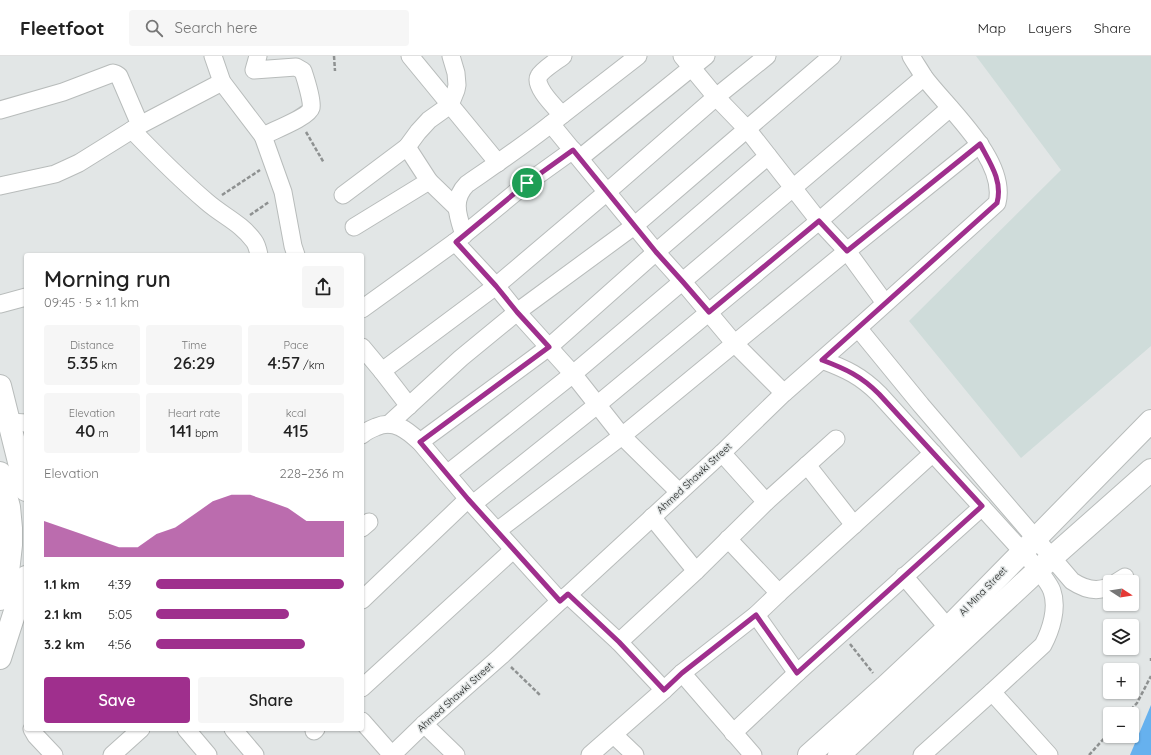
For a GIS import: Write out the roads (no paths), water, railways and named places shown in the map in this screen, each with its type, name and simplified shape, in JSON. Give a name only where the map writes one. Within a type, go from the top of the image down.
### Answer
[{"type":"main road","points":[[0,386],[18,423],[24,473]]},
{"type":"main road","name":"Al Mina Street","points":[[809,755],[948,628],[1151,421]]},
{"type":"main road","name":"Al Mina Street","points":[[839,755],[1045,564],[1151,470]]},
{"type":"main road","points":[[0,599],[8,572],[12,545],[9,507],[1,482]]},
{"type":"main road","points":[[0,658],[24,583]]},
{"type":"street","points":[[213,56],[222,82],[263,136],[283,192],[296,253]]},
{"type":"street","points":[[258,56],[254,70],[296,67],[302,72],[312,105],[310,111],[298,119],[263,136]]},
{"type":"street","points":[[410,56],[498,163]]},
{"type":"street","points":[[343,195],[407,147],[429,120],[450,105],[457,86],[456,73],[451,56]]},
{"type":"street","points":[[638,56],[498,163],[467,184],[459,196],[457,214],[460,238],[496,286],[517,312],[573,374],[622,436],[679,492]]},
{"type":"street","points":[[364,308],[460,238],[527,183],[576,154],[687,62],[706,56]]},
{"type":"street","points":[[382,371],[496,286],[716,97],[767,56]]},
{"type":"street","points":[[390,424],[461,358],[517,312],[634,226],[832,56]]},
{"type":"street","points":[[496,531],[622,436],[980,144],[924,77],[911,56]]},
{"type":"street","points":[[552,59],[539,74],[537,83],[576,154],[634,226],[735,344],[784,393]]},
{"type":"street","points":[[687,62],[716,97],[747,129],[819,221],[847,251],[885,303]]},
{"type":"street","points":[[0,110],[63,92],[113,73],[116,74],[119,76],[136,127],[160,160],[208,204],[238,224],[254,240],[259,253]]},
{"type":"street","points":[[447,474],[573,374],[924,77]]},
{"type":"street","points":[[0,186],[55,174],[79,163],[136,127],[222,82]]},
{"type":"street","points":[[364,598],[470,502],[597,405],[819,221],[950,108]]},
{"type":"street","name":"Ahmed Shawki Street","points":[[392,755],[424,724],[501,656],[722,453],[784,393],[997,203],[998,186],[995,172],[980,144]]},
{"type":"street","points":[[407,147],[429,181],[457,208]]},
{"type":"street","points":[[420,442],[549,347],[656,252],[768,156]]},
{"type":"street","points":[[354,227],[429,181]]},
{"type":"street","points":[[0,304],[24,298]]},
{"type":"street","points":[[858,328],[921,405],[1045,564],[1079,586],[1087,589],[1103,589]]},
{"type":"street","points":[[364,350],[409,406]]},
{"type":"street","points":[[822,360],[845,369],[862,378],[869,384],[982,506],[1029,545]]},
{"type":"street","points":[[364,434],[382,424],[390,424],[397,426],[411,434],[420,442],[470,502],[513,550],[564,598],[619,642],[664,690]]},
{"type":"street","points":[[619,642],[696,571],[766,502],[836,439]]},
{"type":"street","points":[[722,453],[766,502]]},
{"type":"street","points":[[590,755],[682,673],[756,615],[933,453]]},
{"type":"street","points":[[807,465],[854,525]]},
{"type":"street","points":[[734,733],[797,673],[982,506]]},
{"type":"street","points":[[652,517],[696,571]]},
{"type":"street","points":[[728,540],[779,593]]},
{"type":"street","points":[[364,686],[513,550]]},
{"type":"street","points":[[922,755],[1043,645],[1048,635],[1053,615],[1054,598],[1045,564]]},
{"type":"street","points":[[904,576],[948,628]]},
{"type":"street","points":[[756,615],[797,673]]},
{"type":"street","points":[[682,673],[753,755]]},
{"type":"street","points":[[992,692],[1048,755]]},
{"type":"street","points":[[364,723],[392,755]]},
{"type":"street","points":[[424,724],[456,755]]},
{"type":"street","points":[[33,731],[54,755]]},
{"type":"street","points":[[117,754],[139,731]]},
{"type":"street","points":[[188,731],[208,755]]},
{"type":"street","points":[[235,731],[255,755]]},
{"type":"street","points":[[614,735],[635,755]]},
{"type":"water","points":[[1151,705],[1151,755],[1130,755],[1135,743],[1139,743],[1139,734]]}]
